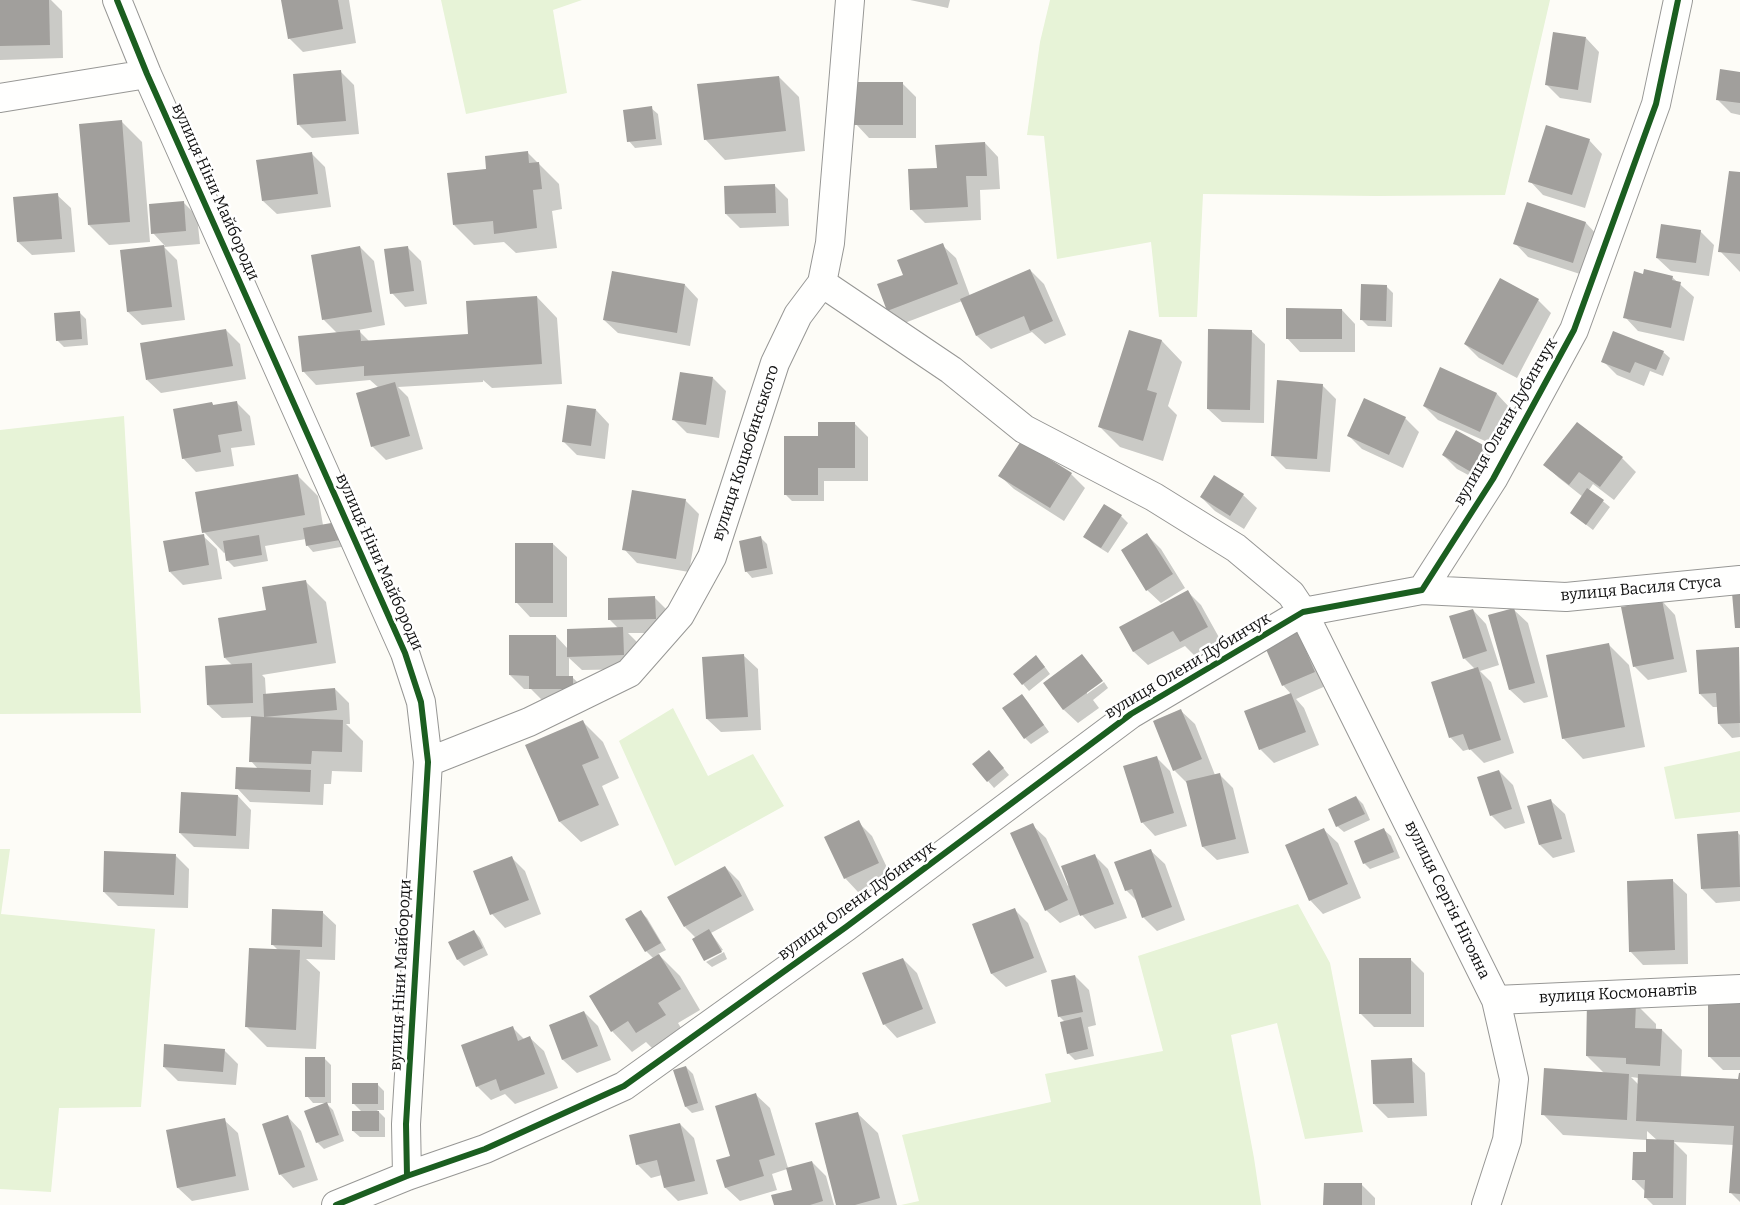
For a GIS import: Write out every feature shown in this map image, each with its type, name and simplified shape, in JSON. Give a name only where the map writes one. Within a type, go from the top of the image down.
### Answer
[{"type":"street","name":"вулиця Ніни Майбороди","points":[[117,0],[147,74],[405,653],[421,702],[428,762],[406,1124],[407,1176]]},
{"type":"street","name":"вулиця Коцюбинського","points":[[428,762],[528,722],[629,673],[680,616],[712,557],[775,363],[798,315],[822,283],[830,243],[850,0]]},
{"type":"street","name":"вулиця Олени Дубинчук","points":[[336,1205],[407,1176],[485,1148],[624,1086],[846,927],[1131,714],[1303,612],[1422,590],[1493,479],[1574,330],[1656,104],[1678,0]]},
{"type":"street","points":[[0,98],[147,74]]},
{"type":"street","name":"вулиця Сергія Нігояна","points":[[822,283],[951,370],[1024,429],[1154,497],[1236,548],[1291,594],[1303,612],[1496,1000],[1514,1080],[1507,1140],[1486,1205]]},
{"type":"street","name":"вулиця Василя Стуса","points":[[1422,590],[1566,597],[1740,580]]},
{"type":"street","name":"вулиця Космонавтів","points":[[1496,1000],[1740,989]]},
{"type":"green space","points":[[441,0],[582,0],[553,10],[567,93],[466,114]]},
{"type":"green space","points":[[1050,0],[1550,0],[1505,195],[1203,194],[1197,317],[1159,317],[1151,242],[1057,259],[1044,136],[1027,135],[1040,42]]},
{"type":"green space","points":[[124,416],[141,713],[0,714],[0,430]]},
{"type":"green space","points":[[673,708],[708,776],[753,754],[784,806],[675,866],[619,741]]},
{"type":"green space","points":[[1740,751],[1740,812],[1675,819],[1664,767]]},
{"type":"green space","points":[[0,849],[10,849],[1,914],[155,929],[141,1107],[59,1108],[51,1192],[0,1189]]},
{"type":"green space","points":[[1298,904],[1330,963],[1363,1132],[1305,1139],[1277,1023],[1231,1035],[1261,1205],[901,1205],[919,1201],[902,1135],[1051,1102],[1045,1074],[1163,1051],[1138,956]]},
{"type":"building","points":[[0,0],[49,0],[50,45],[0,46]]},
{"type":"building","points":[[281,0],[338,0],[343,29],[288,39]]},
{"type":"building","points":[[1553,32],[1586,37],[1578,90],[1545,85]]},
{"type":"building","points":[[1720,69],[1740,72],[1740,103],[1716,100]]},
{"type":"building","points":[[341,70],[346,121],[297,125],[293,74]]},
{"type":"building","points":[[779,76],[786,131],[704,140],[697,84]]},
{"type":"building","points":[[854,82],[903,82],[903,125],[854,125]]},
{"type":"building","points":[[652,106],[656,139],[627,142],[623,110]]},
{"type":"building","points":[[122,120],[130,222],[88,225],[79,124]]},
{"type":"building","points":[[1546,125],[1590,139],[1572,195],[1528,182]]},
{"type":"building","points":[[985,142],[987,176],[966,176],[968,207],[910,210],[908,169],[937,168],[935,145]]},
{"type":"building","points":[[528,151],[529,163],[539,162],[542,189],[533,190],[537,228],[494,234],[493,221],[453,225],[447,173],[486,169],[485,156]]},
{"type":"building","points":[[312,152],[318,194],[262,201],[256,160]]},
{"type":"building","points":[[1729,171],[1740,172],[1740,254],[1718,252]]},
{"type":"building","points":[[775,184],[776,213],[725,214],[724,186]]},
{"type":"building","points":[[58,193],[62,239],[17,242],[13,197]]},
{"type":"building","points":[[184,201],[186,231],[151,234],[149,204]]},
{"type":"building","points":[[1527,202],[1586,222],[1573,263],[1513,244]]},
{"type":"building","points":[[1661,224],[1701,230],[1696,263],[1656,258]]},
{"type":"building","points":[[943,243],[958,284],[887,311],[877,284],[903,275],[897,260]]},
{"type":"building","points":[[164,245],[172,307],[127,312],[120,250]]},
{"type":"building","points":[[360,246],[372,312],[322,320],[311,255]]},
{"type":"building","points":[[408,246],[414,291],[390,294],[384,249]]},
{"type":"building","points":[[1030,269],[1053,321],[1030,331],[1024,316],[976,336],[960,299]]},
{"type":"building","points":[[1644,269],[1673,276],[1672,280],[1681,282],[1671,328],[1623,318],[1634,271],[1643,274]]},
{"type":"building","points":[[612,271],[685,284],[677,333],[603,320]]},
{"type":"building","points":[[1500,278],[1539,299],[1503,365],[1464,344]]},
{"type":"building","points":[[1361,284],[1387,285],[1386,321],[1360,320]]},
{"type":"building","points":[[537,296],[542,364],[364,376],[364,366],[302,372],[298,336],[360,330],[361,341],[468,334],[466,301]]},
{"type":"building","points":[[1286,308],[1342,309],[1342,339],[1286,339]]},
{"type":"building","points":[[80,311],[82,339],[56,341],[54,313]]},
{"type":"building","points":[[226,329],[233,366],[146,380],[140,343]]},
{"type":"building","points":[[1208,329],[1252,330],[1250,410],[1207,409]]},
{"type":"building","points":[[1129,330],[1162,340],[1147,390],[1157,393],[1143,441],[1098,427]]},
{"type":"building","points":[[1613,331],[1664,351],[1656,370],[1635,362],[1630,373],[1601,362]]},
{"type":"building","points":[[1440,367],[1497,393],[1480,432],[1423,406]]},
{"type":"building","points":[[680,372],[713,377],[706,425],[672,420]]},
{"type":"building","points":[[1277,380],[1323,384],[1317,459],[1271,456]]},
{"type":"building","points":[[395,382],[410,436],[371,447],[356,393]]},
{"type":"building","points":[[1364,398],[1406,417],[1389,455],[1347,436]]},
{"type":"building","points":[[237,401],[242,431],[218,435],[221,452],[182,459],[173,409],[212,402],[213,405]]},
{"type":"building","points":[[567,405],[596,409],[591,446],[562,442]]},
{"type":"building","points":[[818,422],[855,422],[855,468],[818,468],[818,495],[784,495],[784,436],[818,436]]},
{"type":"building","points":[[1577,422],[1623,457],[1600,487],[1579,472],[1569,485],[1543,465]]},
{"type":"building","points":[[1456,430],[1485,446],[1471,472],[1442,455]]},
{"type":"building","points":[[1021,441],[1072,473],[1050,508],[998,476]]},
{"type":"building","points":[[298,474],[305,515],[202,533],[195,492]]},
{"type":"building","points":[[1214,475],[1244,494],[1230,516],[1200,497]]},
{"type":"building","points":[[1587,488],[1604,500],[1586,525],[1570,513]]},
{"type":"building","points":[[632,490],[686,499],[676,559],[622,550]]},
{"type":"building","points":[[1104,504],[1122,515],[1101,548],[1083,537]]},
{"type":"building","points":[[337,522],[340,540],[306,546],[303,528]]},
{"type":"building","points":[[1147,533],[1173,574],[1146,591],[1121,550]]},
{"type":"building","points":[[204,534],[209,565],[169,572],[163,541]]},
{"type":"building","points":[[259,535],[262,555],[226,561],[223,541]]},
{"type":"building","points":[[761,536],[767,568],[745,572],[739,541]]},
{"type":"building","points":[[515,543],[553,543],[553,603],[515,603]]},
{"type":"building","points":[[306,580],[317,643],[224,658],[218,618],[266,610],[262,587]]},
{"type":"building","points":[[1188,590],[1208,627],[1180,642],[1173,631],[1133,652],[1119,627]]},
{"type":"building","points":[[1740,592],[1740,628],[1735,628],[1732,593]]},
{"type":"building","points":[[655,596],[656,619],[608,620],[608,598]]},
{"type":"building","points":[[1662,600],[1674,659],[1633,667],[1621,607]]},
{"type":"building","points":[[1514,608],[1535,683],[1509,690],[1488,615]]},
{"type":"building","points":[[1473,609],[1487,651],[1463,659],[1449,616]]},
{"type":"building","points":[[623,627],[624,655],[567,657],[567,629]]},
{"type":"building","points":[[1298,632],[1315,672],[1282,686],[1265,647]]},
{"type":"building","points":[[509,635],[556,635],[556,676],[573,676],[573,689],[529,689],[529,676],[509,675]]},
{"type":"building","points":[[1609,643],[1625,727],[1562,739],[1546,655]]},
{"type":"building","points":[[1739,647],[1740,723],[1718,724],[1716,693],[1699,694],[1696,650]]},
{"type":"building","points":[[744,654],[748,717],[706,719],[702,657]]},
{"type":"building","points":[[1082,654],[1103,681],[1063,710],[1043,683]]},
{"type":"building","points":[[1036,655],[1045,667],[1022,685],[1013,674]]},
{"type":"building","points":[[252,663],[253,703],[207,705],[205,666]]},
{"type":"building","points":[[1478,667],[1501,740],[1469,750],[1463,734],[1449,738],[1431,682]]},
{"type":"building","points":[[335,688],[337,710],[264,717],[263,694]]},
{"type":"building","points":[[1291,693],[1306,732],[1259,750],[1244,711]]},
{"type":"building","points":[[1022,694],[1044,725],[1024,739],[1002,708]]},
{"type":"building","points":[[1181,709],[1202,759],[1173,771],[1153,721]]},
{"type":"building","points":[[251,716],[343,720],[342,752],[312,751],[311,764],[249,762]]},
{"type":"building","points":[[583,720],[599,758],[582,765],[599,805],[559,822],[525,745]]},
{"type":"building","points":[[989,750],[1004,768],[987,782],[972,764]]},
{"type":"building","points":[[1157,756],[1174,813],[1141,823],[1123,766]]},
{"type":"building","points":[[236,767],[311,770],[310,792],[235,789]]},
{"type":"building","points":[[1499,770],[1512,809],[1490,816],[1477,777]]},
{"type":"building","points":[[1220,773],[1236,839],[1202,847],[1186,781]]},
{"type":"building","points":[[181,792],[238,795],[236,836],[179,833]]},
{"type":"building","points":[[1356,796],[1365,814],[1336,827],[1328,809]]},
{"type":"building","points":[[1551,799],[1562,839],[1539,845],[1527,806]]},
{"type":"building","points":[[859,820],[879,863],[844,879],[824,837]]},
{"type":"building","points":[[1033,823],[1068,900],[1045,911],[1010,833]]},
{"type":"building","points":[[1324,828],[1348,884],[1309,901],[1285,845]]},
{"type":"building","points":[[1384,828],[1394,852],[1363,864],[1354,841]]},
{"type":"building","points":[[1738,831],[1740,887],[1701,889],[1697,834]]},
{"type":"building","points":[[1151,849],[1172,907],[1142,918],[1132,889],[1125,891],[1114,862]]},
{"type":"building","points":[[104,851],[176,854],[174,895],[103,892]]},
{"type":"building","points":[[1095,854],[1114,904],[1080,916],[1061,866]]},
{"type":"building","points":[[512,856],[529,900],[490,915],[473,871]]},
{"type":"building","points":[[725,866],[742,896],[684,927],[667,897]]},
{"type":"building","points":[[1673,879],[1675,950],[1629,952],[1627,881]]},
{"type":"building","points":[[1015,908],[1034,958],[991,974],[972,924]]},
{"type":"building","points":[[272,909],[323,911],[322,947],[271,945]]},
{"type":"building","points":[[641,910],[661,943],[645,952],[625,919]]},
{"type":"building","points":[[709,929],[722,952],[704,961],[692,939]]},
{"type":"building","points":[[474,930],[483,948],[457,960],[448,942]]},
{"type":"building","points":[[249,948],[300,950],[296,1030],[245,1027]]},
{"type":"building","points":[[659,954],[681,989],[658,1003],[666,1015],[636,1033],[628,1021],[611,1032],[589,996]]},
{"type":"building","points":[[903,958],[923,1009],[883,1025],[862,973]]},
{"type":"building","points":[[1359,958],[1411,958],[1411,1014],[1359,1014]]},
{"type":"building","points":[[1075,975],[1083,1012],[1058,1017],[1051,980]]},
{"type":"building","points":[[1708,1000],[1740,1000],[1740,1057],[1708,1057]]},
{"type":"building","points":[[1587,1001],[1636,1003],[1635,1028],[1662,1029],[1660,1066],[1626,1064],[1626,1058],[1586,1056]]},
{"type":"building","points":[[584,1011],[598,1046],[562,1060],[549,1025]]},
{"type":"building","points":[[1081,1017],[1088,1049],[1067,1054],[1060,1022]]},
{"type":"building","points":[[513,1026],[518,1041],[530,1036],[545,1074],[500,1091],[496,1079],[476,1087],[461,1045]]},
{"type":"building","points":[[164,1044],[225,1049],[223,1072],[163,1067]]},
{"type":"building","points":[[305,1057],[325,1057],[325,1097],[305,1097]]},
{"type":"building","points":[[1412,1058],[1414,1103],[1373,1104],[1371,1060]]},
{"type":"building","points":[[686,1066],[698,1103],[685,1107],[673,1070]]},
{"type":"building","points":[[1544,1068],[1629,1074],[1627,1120],[1541,1115]]},
{"type":"building","points":[[1739,1073],[1740,1194],[1729,1193],[1734,1126],[1636,1121],[1638,1074],[1738,1079]]},
{"type":"building","points":[[352,1083],[378,1083],[378,1104],[352,1104]]},
{"type":"building","points":[[756,1093],[775,1155],[759,1160],[764,1176],[725,1188],[716,1160],[730,1156],[715,1106]]},
{"type":"building","points":[[327,1102],[339,1135],[316,1143],[304,1111]]},
{"type":"building","points":[[352,1111],[379,1111],[379,1131],[352,1131]]},
{"type":"building","points":[[858,1112],[880,1198],[855,1205],[836,1205],[815,1123]]},
{"type":"building","points":[[288,1115],[305,1167],[279,1175],[262,1124]]},
{"type":"building","points":[[225,1118],[236,1176],[177,1188],[166,1130]]},
{"type":"building","points":[[680,1123],[695,1181],[664,1188],[657,1160],[636,1165],[629,1135]]},
{"type":"building","points":[[1646,1139],[1674,1140],[1673,1198],[1644,1198],[1645,1180],[1632,1180],[1633,1152],[1646,1152]]},
{"type":"building","points":[[812,1161],[823,1201],[810,1205],[774,1205],[771,1195],[792,1190],[786,1168]]},
{"type":"building","points":[[1324,1183],[1362,1183],[1362,1205],[1323,1205]]},
{"type":"cycle path","points":[[117,0],[147,74],[405,653],[421,702],[428,762],[406,1124],[407,1176]]},
{"type":"cycle path","points":[[336,1205],[407,1176],[485,1149],[624,1086],[846,927],[1131,714],[1303,612],[1422,590],[1493,479],[1574,330],[1656,104],[1678,0]]}]
